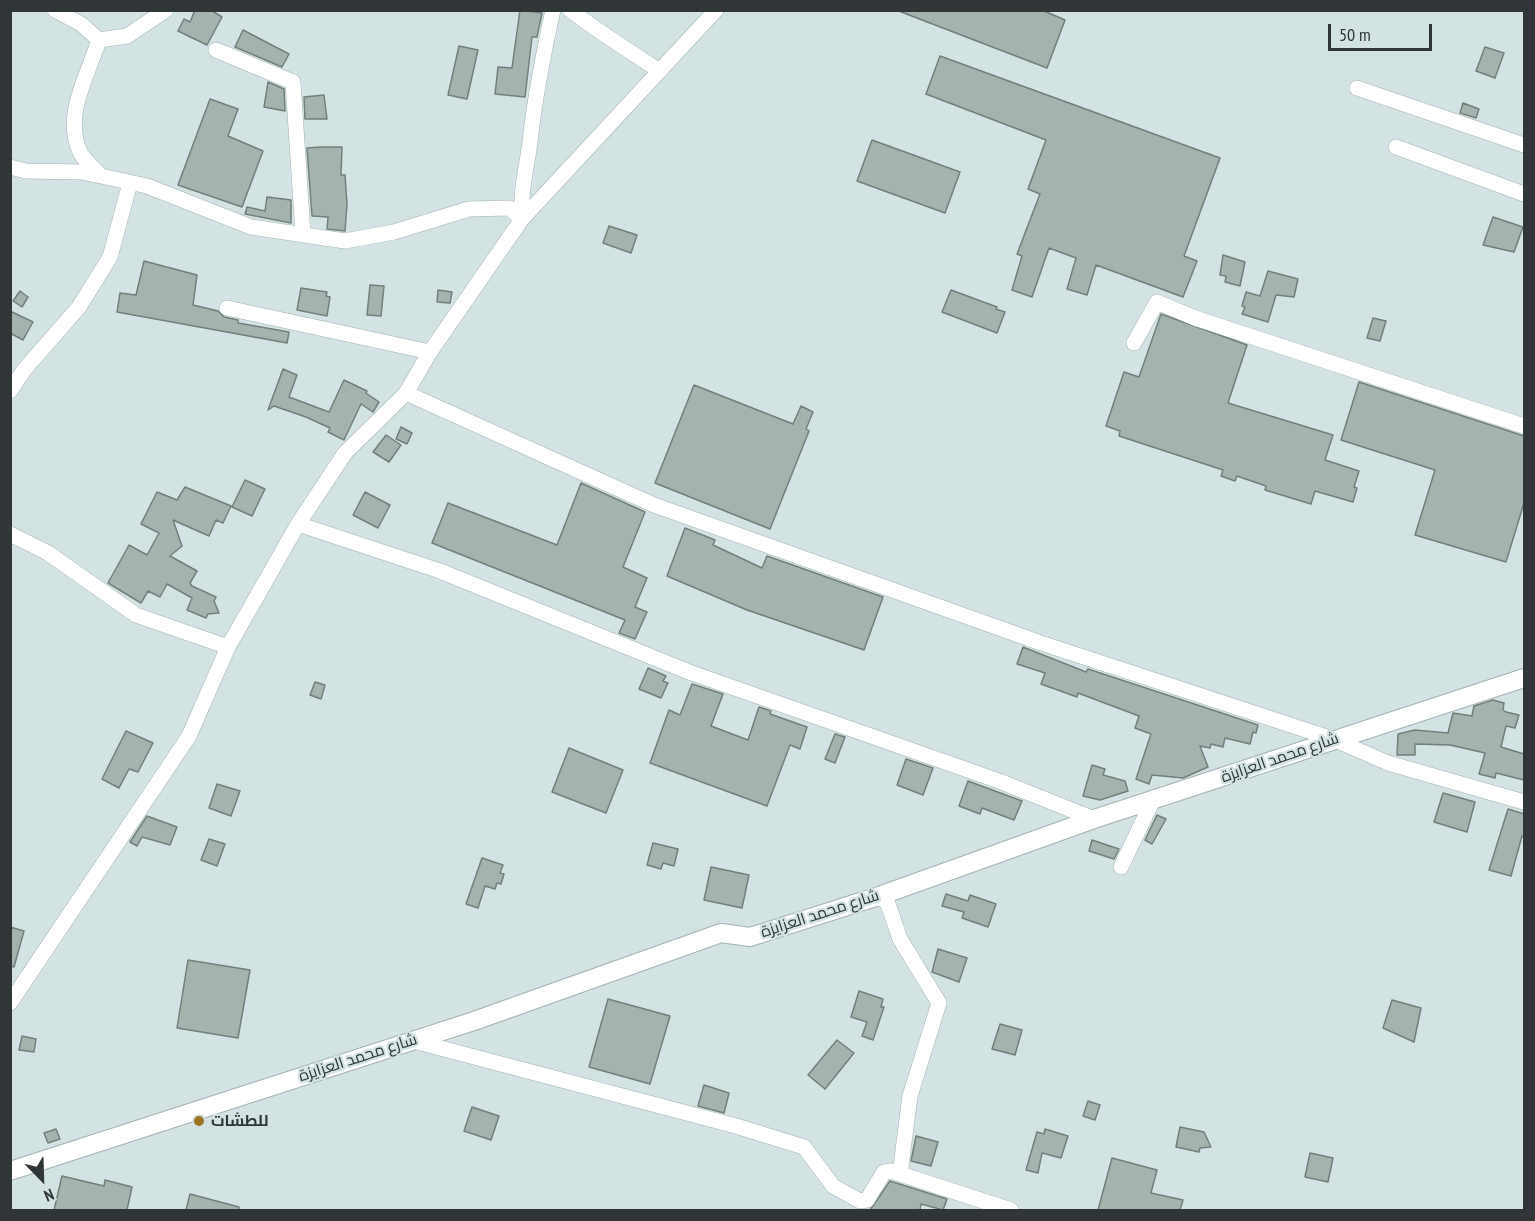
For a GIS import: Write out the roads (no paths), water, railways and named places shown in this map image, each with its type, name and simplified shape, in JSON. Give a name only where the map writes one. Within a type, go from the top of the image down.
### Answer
[{"type":"main road","name":"شارع محمد العزايزة","points":[[10,1172],[474,1021],[721,933],[750,937],[879,896],[1094,819],[1152,802],[1524,678]]},
{"type":"street","points":[[55,10],[81,24],[99,40],[127,36],[166,10]]},
{"type":"street","points":[[522,219],[520,192],[531,134],[533,107],[553,10]]},
{"type":"street","points":[[570,10],[660,71]]},
{"type":"street","points":[[10,1003],[189,736],[228,647],[298,524],[345,453],[406,393],[430,352],[522,219],[716,10]]},
{"type":"street","points":[[99,40],[75,107],[76,132],[81,154],[101,176]]},
{"type":"street","points":[[216,50],[294,82],[303,234]]},
{"type":"street","points":[[1357,88],[1524,145]]},
{"type":"street","points":[[1396,147],[1524,194]]},
{"type":"street","points":[[10,167],[26,171],[81,172],[147,186],[250,227],[345,241],[366,239],[469,209],[509,208],[522,219]]},
{"type":"street","points":[[10,391],[24,370],[80,307],[110,257],[130,183]]},
{"type":"street","points":[[1134,343],[1157,302],[1195,318],[1524,426]]},
{"type":"street","points":[[227,308],[430,352]]},
{"type":"street","points":[[406,393],[654,505],[1041,643],[1334,740],[1388,763],[1524,802]]},
{"type":"street","points":[[298,524],[440,571],[689,672],[999,782],[1094,819]]},
{"type":"street","points":[[10,534],[48,553],[136,615],[228,647]]},
{"type":"street","points":[[1121,867],[1152,802]]},
{"type":"street","points":[[879,896],[888,904],[900,939],[939,1003],[910,1096],[900,1174]]},
{"type":"street","points":[[410,1041],[736,1126],[804,1147],[833,1186],[860,1201],[867,1200],[884,1172],[900,1174],[1011,1210]]},
{"type":"place","name":"للطشات","points":[[199,1121]]}]
